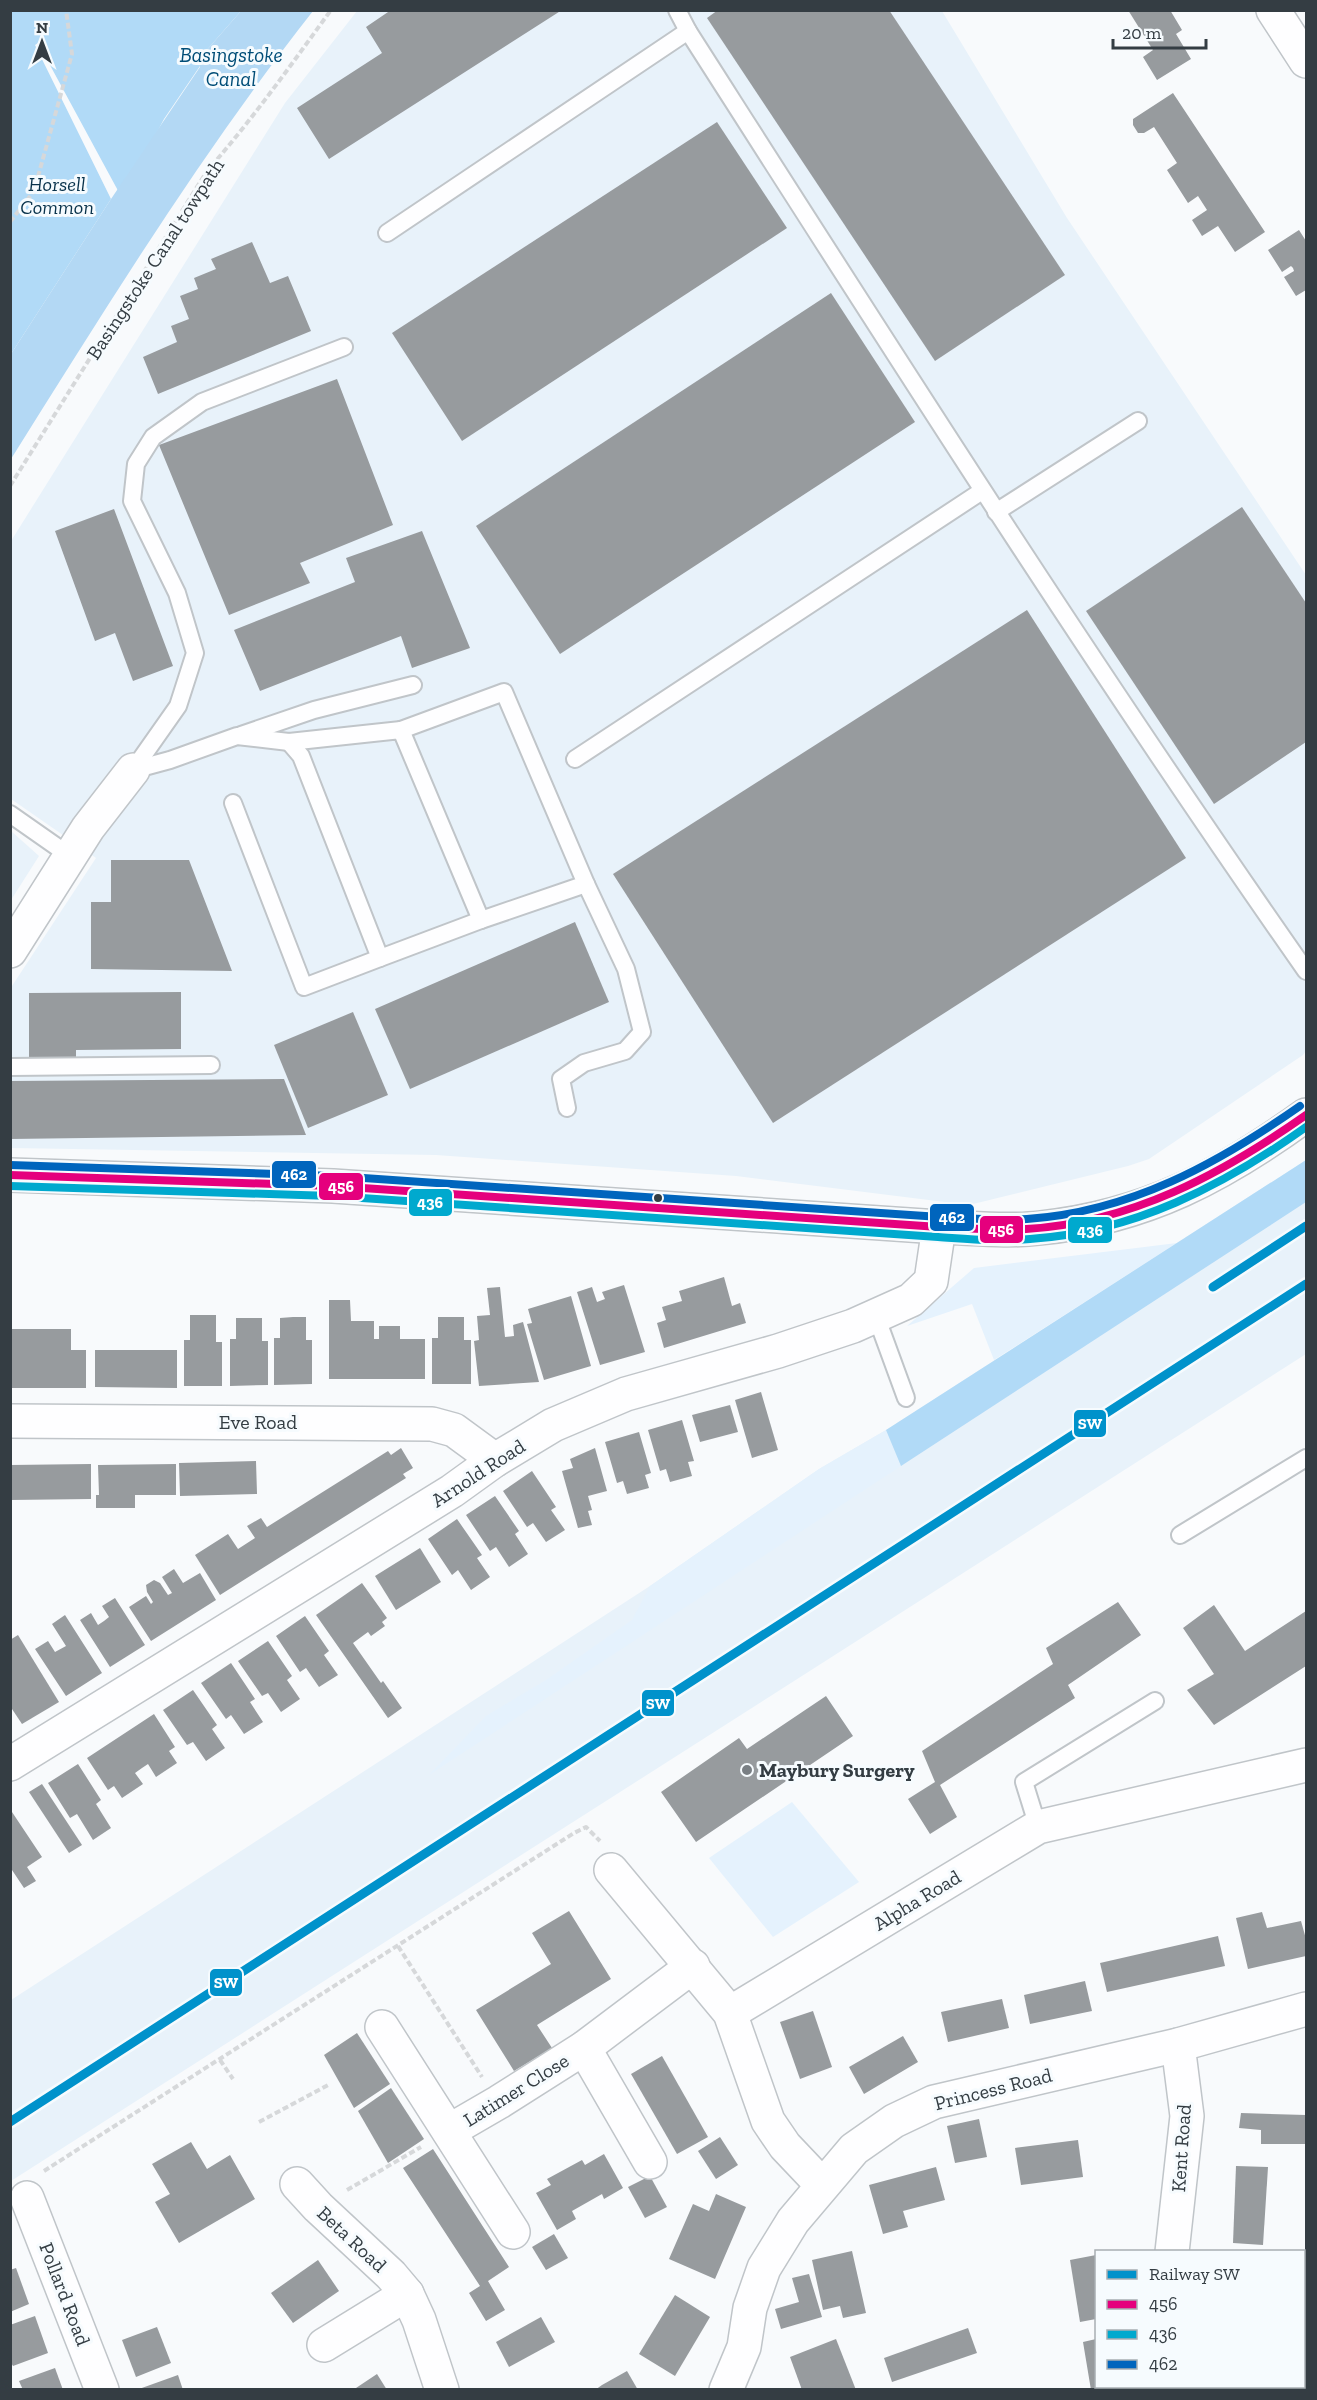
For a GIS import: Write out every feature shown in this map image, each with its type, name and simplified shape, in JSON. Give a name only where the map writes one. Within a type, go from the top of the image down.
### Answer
[{"type":"street","points":[[1273,10],[1306,61]]},
{"type":"street","points":[[10,951],[88,828],[133,770]]},
{"type":"street","points":[[10,1175],[333,1186],[939,1227],[1039,1228],[1101,1219],[1139,1209],[1209,1179],[1306,1115]]},
{"type":"street","name":"Arnold Road","points":[[10,1764],[442,1497],[495,1460],[553,1425],[626,1394],[778,1351],[853,1326],[911,1300],[931,1281],[939,1227]]},
{"type":"street","name":"Eve Road","points":[[10,1421],[432,1424],[454,1430],[495,1460]]},
{"type":"street","name":"Alpha Road","points":[[730,2013],[1038,1827],[1306,1765]]},
{"type":"street","points":[[611,1870],[730,2013],[768,2121],[785,2146],[822,2185]]},
{"type":"street","name":"Latimer Close","points":[[449,2131],[584,2048],[693,1966]]},
{"type":"street","name":"Princess Road","points":[[732,2387],[744,2347],[750,2308],[764,2268],[793,2221],[822,2185],[854,2149],[894,2121],[934,2102],[1178,2045],[1306,2009]]},
{"type":"street","name":"Latimer Close","points":[[382,2027],[513,2232]]},
{"type":"street","name":"Kent Road","points":[[1172,2250],[1187,2116],[1178,2045]]},
{"type":"street","name":"Latimer Close","points":[[584,2048],[650,2162]]},
{"type":"street","name":"Pollard Road","points":[[31,2187],[102,2390]]},
{"type":"street","name":"Beta Road","points":[[307,2195],[407,2294],[419,2320],[442,2390]]},
{"type":"street","points":[[324,2345],[407,2294]]},
{"type":"lane","points":[[677,10],[688,32],[982,491],[1306,971]]},
{"type":"lane","points":[[387,233],[688,32]]},
{"type":"lane","points":[[133,770],[178,706],[195,652],[177,593],[132,501],[136,464],[153,436],[202,402],[344,347]]},
{"type":"lane","points":[[996,512],[1138,421]]},
{"type":"lane","points":[[575,759],[982,491]]},
{"type":"lane","points":[[133,770],[170,760],[314,710],[413,686]]},
{"type":"lane","points":[[237,736],[289,742],[401,730],[504,692],[586,884],[626,969],[642,1032],[625,1051],[584,1063],[561,1079],[567,1108]]},
{"type":"lane","points":[[401,730],[481,920]]},
{"type":"lane","points":[[289,742],[301,756],[380,958]]},
{"type":"lane","points":[[233,802],[304,987],[481,920],[586,884]]},
{"type":"lane","points":[[10,814],[70,856]]},
{"type":"lane","points":[[10,1067],[211,1065]]},
{"type":"lane","points":[[876,1316],[906,1398]]},
{"type":"lane","points":[[1180,1535],[1306,1458]]},
{"type":"lane","points":[[1038,1827],[1024,1782],[1155,1701]]},
{"type":"path","points":[[10,222],[34,191],[72,54],[66,10]]},
{"type":"path","name":"Basingstoke Canal towpath","points":[[10,486],[207,171],[246,127],[331,10]]},
{"type":"path","points":[[31,2187],[220,2060],[586,1827],[620,1861],[611,1870]]},
{"type":"path","points":[[398,1946],[499,2102]]},
{"type":"path","points":[[220,2060],[233,2079]]},
{"type":"path","points":[[259,2122],[330,2084]]},
{"type":"path","points":[[307,2195],[449,2131]]},
{"type":"shaded area","points":[[357,11],[942,11],[1067,218],[1306,575],[1306,1051],[1303,1055],[1149,1159],[969,1205],[736,1176],[436,1155],[11,1148],[10,989],[96,858],[11,799],[11,541],[285,103]]},
{"type":"shaded area","points":[[11,831],[39,856],[11,900]]},
{"type":"shaded area","points":[[1306,1160],[1306,1354],[11,2181],[11,2000],[650,1586],[819,1469],[886,1430]]},
{"type":"shaded area","points":[[1177,1243],[994,1360],[972,1304],[907,1326],[974,1268]]},
{"type":"shaded area","points":[[886,1430],[901,1466],[429,1775],[486,1716],[546,1680],[632,1620],[650,1586],[819,1469]]},
{"type":"shaded area","points":[[792,1802],[859,1882],[773,1937],[709,1858]]},
{"type":"green space","name":"Horsell Common","points":[[11,11],[241,11],[198,60],[200,66],[164,119],[122,198],[38,43],[35,45],[111,199],[11,354]]},
{"type":"green space","points":[[1306,1160],[1306,1202],[901,1466],[886,1430]]},
{"type":"water","name":"Basingstoke Canal","points":[[241,11],[313,11],[272,64],[194,174],[119,287],[11,459],[11,354],[200,67],[198,60]]},
{"type":"building","points":[[391,10],[562,10],[329,159],[297,108],[382,53],[366,27]]},
{"type":"building","points":[[718,10],[889,10],[1065,275],[935,361],[707,18]]},
{"type":"building","points":[[1128,10],[1170,10],[1182,30],[1176,34],[1191,59],[1157,80],[1143,57],[1153,50]]},
{"type":"building","points":[[1173,93],[1265,232],[1235,252],[1218,226],[1202,236],[1192,220],[1207,210],[1198,196],[1188,203],[1167,170],[1177,163],[1154,127],[1144,133],[1138,133],[1133,125],[1133,119]]},
{"type":"building","points":[[717,122],[787,228],[462,441],[392,333]]},
{"type":"building","points":[[1299,230],[1306,241],[1306,290],[1296,296],[1284,277],[1294,271],[1293,268],[1291,266],[1282,272],[1268,250]]},
{"type":"building","points":[[252,242],[270,283],[288,276],[311,331],[158,394],[143,357],[177,342],[171,326],[189,319],[180,296],[198,289],[194,278],[216,269],[211,259]]},
{"type":"building","points":[[831,293],[915,422],[560,654],[476,526]]},
{"type":"building","points":[[337,379],[393,525],[300,563],[310,583],[229,615],[159,445]]},
{"type":"building","points":[[1242,507],[1306,603],[1306,742],[1214,804],[1086,611]]},
{"type":"building","points":[[114,509],[173,666],[133,681],[115,633],[95,641],[55,531]]},
{"type":"building","points":[[422,531],[470,648],[412,668],[401,636],[260,691],[234,630],[355,582],[346,558]]},
{"type":"building","points":[[1027,610],[1186,858],[773,1123],[613,874]]},
{"type":"building","points":[[111,860],[189,860],[232,971],[91,969],[91,902],[111,902]]},
{"type":"building","points":[[575,922],[609,1002],[410,1089],[375,1009]]},
{"type":"building","points":[[181,992],[181,1049],[76,1050],[76,1059],[29,1059],[29,993]]},
{"type":"building","points":[[353,1012],[388,1095],[308,1128],[274,1045]]},
{"type":"building","points":[[284,1079],[306,1135],[10,1139],[10,1081]]},
{"type":"building","points":[[724,1277],[732,1306],[740,1303],[746,1323],[664,1348],[657,1323],[666,1320],[662,1307],[682,1301],[679,1291]]},
{"type":"building","points":[[624,1285],[645,1352],[600,1365],[577,1292],[592,1287],[597,1302],[605,1299],[602,1292]]},
{"type":"building","points":[[500,1287],[505,1337],[514,1336],[513,1325],[523,1322],[539,1382],[479,1386],[474,1341],[479,1340],[477,1316],[490,1315],[487,1288]]},
{"type":"building","points":[[571,1296],[591,1366],[544,1380],[527,1324],[532,1323],[528,1309]]},
{"type":"building","points":[[329,1300],[350,1300],[351,1321],[374,1321],[374,1339],[379,1339],[379,1326],[400,1326],[400,1339],[425,1339],[425,1379],[329,1379]]},
{"type":"building","points":[[190,1315],[216,1315],[216,1342],[222,1342],[222,1386],[184,1386],[184,1340],[190,1340]]},
{"type":"building","points":[[306,1317],[306,1340],[312,1340],[312,1384],[274,1385],[274,1338],[280,1338],[280,1318]]},
{"type":"building","points":[[438,1317],[464,1317],[464,1340],[471,1340],[471,1384],[432,1384],[432,1338],[438,1338]]},
{"type":"building","points":[[236,1318],[262,1318],[262,1341],[268,1341],[268,1385],[230,1386],[230,1339],[236,1339]]},
{"type":"building","points":[[10,1329],[71,1329],[71,1350],[86,1350],[86,1388],[10,1388]]},
{"type":"building","points":[[95,1350],[177,1350],[177,1388],[95,1387]]},
{"type":"building","points":[[761,1392],[778,1450],[752,1458],[735,1400]]},
{"type":"building","points":[[730,1405],[738,1432],[700,1442],[692,1415]]},
{"type":"building","points":[[682,1420],[694,1461],[688,1462],[692,1476],[670,1482],[666,1469],[660,1471],[648,1430]]},
{"type":"building","points":[[639,1432],[651,1473],[645,1475],[649,1488],[627,1494],[623,1481],[617,1483],[605,1442]]},
{"type":"building","points":[[401,1448],[413,1468],[403,1474],[406,1478],[220,1595],[195,1555],[228,1534],[238,1549],[255,1538],[247,1526],[261,1518],[267,1527],[388,1451],[391,1455]]},
{"type":"building","points":[[595,1448],[607,1491],[588,1496],[592,1510],[588,1511],[592,1525],[578,1528],[562,1471],[573,1468],[570,1459]]},
{"type":"building","points":[[256,1461],[257,1494],[180,1496],[179,1463]]},
{"type":"building","points":[[91,1464],[91,1499],[10,1500],[10,1465]]},
{"type":"building","points":[[176,1464],[176,1495],[135,1495],[135,1508],[96,1508],[96,1495],[99,1495],[98,1465]]},
{"type":"building","points":[[532,1471],[556,1507],[551,1510],[565,1530],[546,1542],[533,1523],[527,1527],[503,1491]]},
{"type":"building","points":[[495,1496],[519,1531],[515,1534],[528,1554],[509,1567],[496,1547],[490,1551],[466,1515]]},
{"type":"building","points":[[457,1519],[482,1555],[477,1558],[490,1577],[471,1590],[458,1570],[452,1575],[428,1539]]},
{"type":"building","points":[[420,1548],[441,1582],[396,1610],[375,1576]]},
{"type":"building","points":[[174,1569],[183,1583],[200,1573],[216,1600],[151,1641],[129,1607],[146,1596],[151,1604],[153,1602],[146,1585],[154,1580],[160,1583],[168,1595],[172,1593],[162,1577]]},
{"type":"building","points":[[362,1583],[387,1618],[382,1622],[385,1626],[371,1636],[368,1632],[353,1643],[402,1708],[388,1718],[316,1615]]},
{"type":"building","points":[[115,1598],[145,1645],[110,1667],[80,1620],[91,1613],[98,1625],[109,1617],[102,1606]]},
{"type":"building","points":[[1118,1602],[1141,1635],[1068,1685],[1075,1698],[940,1785],[957,1817],[930,1834],[908,1799],[935,1782],[922,1751],[1053,1664],[1046,1648]]},
{"type":"building","points":[[1214,1605],[1245,1651],[1306,1611],[1306,1666],[1214,1725],[1187,1690],[1214,1674],[1183,1628]]},
{"type":"building","points":[[65,1615],[102,1673],[66,1696],[35,1649],[48,1641],[55,1652],[66,1646],[52,1624]]},
{"type":"building","points":[[305,1616],[329,1651],[324,1655],[338,1675],[319,1687],[306,1668],[300,1672],[276,1636]]},
{"type":"building","points":[[18,1635],[59,1702],[22,1724],[10,1706],[10,1640]]},
{"type":"building","points":[[268,1641],[292,1676],[287,1680],[300,1699],[281,1712],[268,1693],[262,1696],[238,1661]]},
{"type":"building","points":[[231,1663],[255,1699],[250,1702],[263,1722],[244,1734],[231,1715],[226,1719],[201,1683]]},
{"type":"building","points":[[193,1690],[217,1725],[212,1729],[225,1748],[206,1761],[193,1742],[187,1745],[163,1710]]},
{"type":"building","name":"Maybury Surgery","points":[[826,1696],[853,1736],[696,1842],[661,1792],[739,1738],[747,1749]]},
{"type":"building","points":[[154,1714],[175,1747],[169,1751],[177,1763],[156,1777],[148,1764],[135,1773],[143,1784],[122,1798],[114,1786],[108,1790],[87,1758]]},
{"type":"building","points":[[78,1764],[101,1800],[96,1804],[111,1828],[93,1840],[77,1814],[70,1818],[48,1783]]},
{"type":"building","points":[[42,1784],[82,1845],[69,1853],[29,1792]]},
{"type":"building","points":[[10,1809],[42,1857],[27,1867],[36,1881],[24,1888],[10,1867]]},
{"type":"building","points":[[569,1911],[611,1979],[537,2025],[552,2048],[514,2071],[476,2010],[551,1964],[532,1933]]},
{"type":"building","points":[[1262,1912],[1267,1928],[1301,1921],[1306,1939],[1306,1956],[1248,1969],[1236,1918]]},
{"type":"building","points":[[1218,1936],[1225,1966],[1107,1992],[1100,1963]]},
{"type":"building","points":[[1085,1981],[1092,2011],[1030,2024],[1024,1995]]},
{"type":"building","points":[[1002,1999],[1009,2028],[948,2042],[941,2012]]},
{"type":"building","points":[[813,2011],[832,2067],[800,2079],[780,2022]]},
{"type":"building","points":[[357,2033],[390,2084],[354,2108],[324,2055]]},
{"type":"building","points":[[903,2036],[918,2062],[864,2094],[849,2067]]},
{"type":"building","points":[[662,2056],[708,2137],[677,2154],[631,2074]]},
{"type":"building","points":[[391,2088],[424,2139],[388,2163],[358,2111]]},
{"type":"building","points":[[1241,2113],[1306,2115],[1306,2144],[1261,2144],[1261,2130],[1239,2128]]},
{"type":"building","points":[[979,2119],[987,2157],[955,2163],[947,2126]]},
{"type":"building","points":[[720,2137],[738,2165],[716,2179],[698,2151]]},
{"type":"building","points":[[1078,2140],[1083,2177],[1021,2185],[1015,2148]]},
{"type":"building","points":[[191,2142],[207,2169],[230,2155],[255,2199],[179,2243],[155,2202],[170,2194],[152,2164]]},
{"type":"building","points":[[433,2149],[509,2267],[488,2281],[505,2310],[486,2321],[469,2293],[480,2286],[403,2168]]},
{"type":"building","points":[[604,2154],[623,2188],[604,2199],[602,2194],[572,2211],[576,2219],[557,2230],[536,2193],[551,2185],[547,2179],[582,2160],[585,2165]]},
{"type":"building","points":[[1236,2166],[1268,2167],[1263,2245],[1233,2243]]},
{"type":"building","points":[[936,2167],[945,2200],[903,2211],[908,2227],[883,2234],[869,2185]]},
{"type":"building","points":[[650,2176],[667,2207],[645,2218],[628,2187]]},
{"type":"building","points":[[716,2194],[746,2207],[715,2279],[669,2259],[693,2204],[709,2211]]},
{"type":"building","points":[[554,2234],[568,2258],[546,2270],[532,2247]]},
{"type":"building","points":[[852,2251],[866,2313],[843,2318],[840,2306],[823,2310],[812,2260]]},
{"type":"building","points":[[1095,2255],[1095,2319],[1080,2322],[1070,2260]]},
{"type":"building","points":[[318,2260],[339,2291],[293,2323],[271,2293]]},
{"type":"building","points":[[16,2268],[29,2304],[10,2312],[10,2270]]},
{"type":"building","points":[[809,2274],[822,2317],[781,2329],[775,2309],[799,2302],[792,2278]]},
{"type":"building","points":[[675,2295],[710,2317],[675,2376],[639,2354]]},
{"type":"building","points":[[35,2316],[48,2353],[13,2366],[10,2361],[10,2325]]},
{"type":"building","points":[[541,2317],[555,2342],[509,2367],[496,2342]]},
{"type":"building","points":[[157,2327],[171,2363],[136,2377],[122,2340]]},
{"type":"building","points":[[968,2328],[977,2353],[892,2382],[884,2358]]},
{"type":"building","points":[[836,2339],[856,2390],[802,2390],[790,2357]]},
{"type":"building","points":[[1095,2339],[1095,2388],[1126,2388],[1126,2390],[1091,2390],[1083,2342]]},
{"type":"building","points":[[55,2368],[63,2390],[23,2390],[19,2381]]},
{"type":"building","points":[[627,2371],[638,2390],[595,2390],[602,2385]]},
{"type":"building","points":[[377,2374],[387,2390],[353,2390]]},
{"type":"building","points":[[178,2375],[183,2390],[139,2390],[139,2389]]},
{"type":"rail line","name":"SW","points":[[1213,1287],[1306,1226]]},
{"type":"rail line","name":"SW","points":[[10,2122],[1306,1284]]},
{"type":"transit line","name":"462","points":[[10,1165],[334,1176],[940,1217],[1016,1220],[1065,1215],[1101,1207],[1171,1182],[1237,1147],[1300,1106]]},
{"type":"transit line","name":"456","points":[[10,1175],[333,1186],[939,1227],[1015,1230],[1065,1225],[1139,1206],[1174,1192],[1242,1157],[1306,1115]]},
{"type":"transit line","name":"436","points":[[10,1186],[332,1196],[961,1239],[1018,1240],[1068,1235],[1141,1216],[1210,1187],[1306,1127]]},
{"type":"place","name":"Maybury Surgery","points":[[747,1770]]}]
